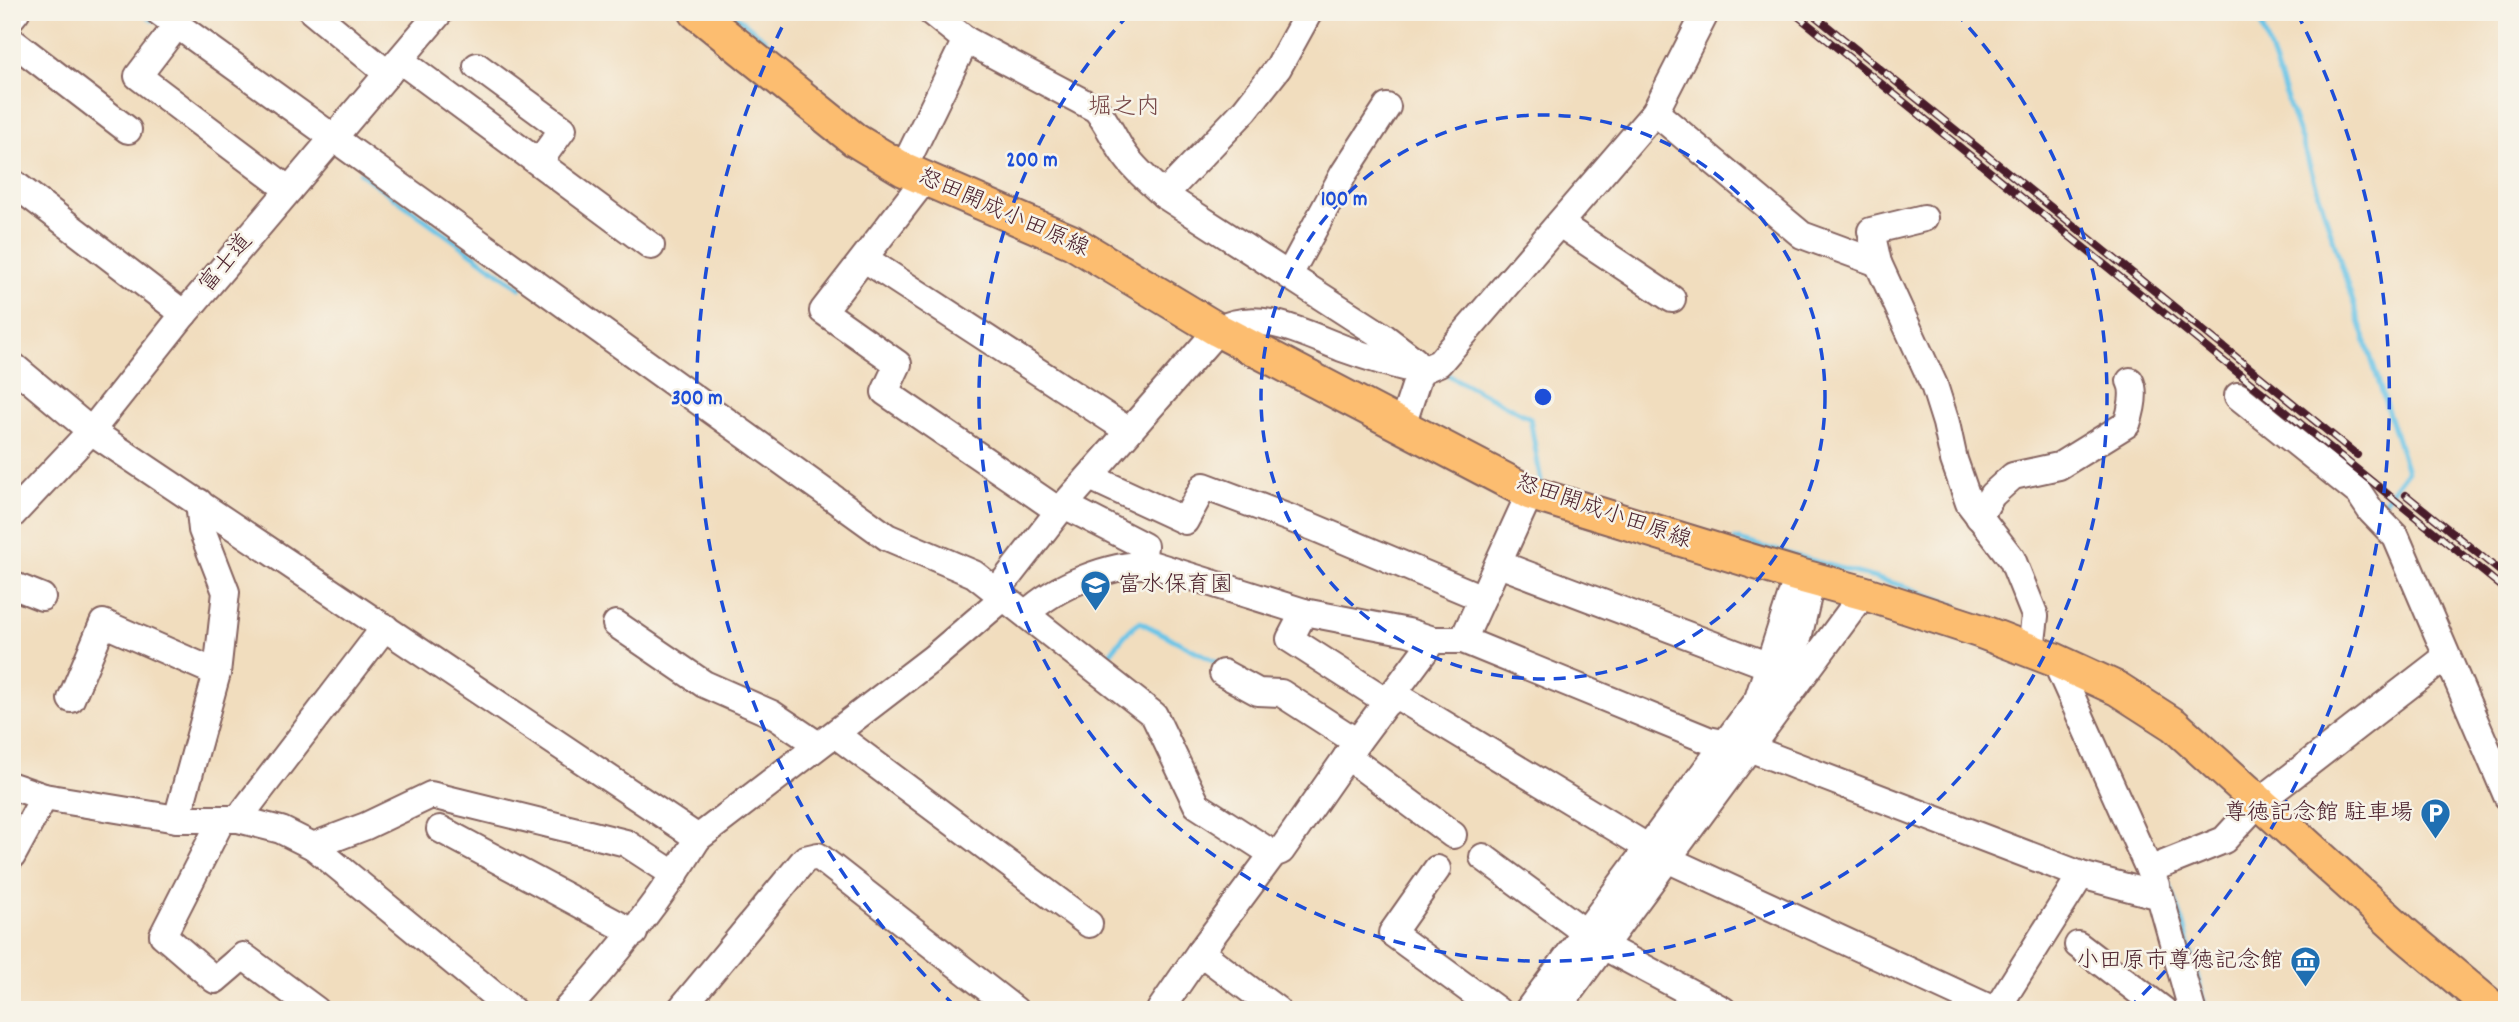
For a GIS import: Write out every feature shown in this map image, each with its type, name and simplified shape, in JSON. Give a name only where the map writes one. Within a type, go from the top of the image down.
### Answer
[{"type":"main road","name":"怒田開成小田原線","points":[[696,12],[855,140],[1072,242],[1218,330],[1530,493],[1864,593],[2057,661],[2118,689],[2156,712],[2407,936],[2495,1010]]},
{"type":"street","points":[[12,17],[16,12]]},
{"type":"street","points":[[313,12],[538,162],[651,246]]},
{"type":"street","name":"富士道","points":[[12,515],[91,431],[184,314],[440,12]]},
{"type":"street","points":[[931,12],[966,40],[1096,109],[1105,119],[1122,151],[1140,173],[1164,195],[1384,337],[1414,360],[1420,371],[1402,426]]},
{"type":"street","points":[[1164,195],[1245,110],[1278,68],[1309,12]]},
{"type":"street","points":[[575,1001],[634,933],[676,875],[698,838],[933,658],[1000,595],[1062,508],[1218,330],[1232,322],[1261,321],[1420,371],[1439,363],[1655,113],[1706,12]]},
{"type":"street","points":[[289,190],[138,76],[168,25],[329,143],[887,537],[974,574],[1154,715],[1197,805],[1273,854]]},
{"type":"street","points":[[966,40],[912,165],[865,258],[823,311],[898,364],[885,392],[1062,508],[1144,546],[1142,564]]},
{"type":"street","points":[[12,41],[128,130]]},
{"type":"street","points":[[477,66],[563,129],[538,162]]},
{"type":"street","points":[[1289,275],[1344,173],[1387,107]]},
{"type":"street","points":[[1655,113],[1802,235],[1878,263]]},
{"type":"street","points":[[12,182],[184,314]]},
{"type":"street","points":[[1924,218],[1871,231],[1878,263],[1934,385],[1947,423],[1954,460],[1969,503],[2012,558],[2035,616],[2160,896],[2192,1010]]},
{"type":"street","points":[[1560,224],[1672,299]]},
{"type":"street","points":[[865,258],[1129,431]]},
{"type":"street","points":[[12,365],[91,431],[698,838]]},
{"type":"street","points":[[1979,517],[1992,495],[2013,476],[2059,466],[2127,424],[2133,386],[2130,381]]},
{"type":"street","points":[[2238,396],[2359,493],[2371,512],[2396,537],[2507,796]]},
{"type":"street","points":[[1090,477],[1185,521],[1204,486],[1313,527],[1482,598]]},
{"type":"street","points":[[1463,640],[1530,493]]},
{"type":"street","points":[[177,819],[217,673],[226,592],[202,530],[199,502]]},
{"type":"street","points":[[1026,614],[1038,603],[1098,572],[1142,564],[1154,565],[1304,612],[1408,632],[1433,640],[1463,640],[1708,740],[1738,746],[2081,875],[2160,896]]},
{"type":"street","points":[[1499,564],[1769,666]]},
{"type":"street","points":[[1738,746],[1805,577]]},
{"type":"street","points":[[1783,705],[1805,577]]},
{"type":"street","points":[[12,585],[42,597]]},
{"type":"street","points":[[1528,1010],[1594,939],[1738,746],[1783,705],[1864,593]]},
{"type":"street","points":[[1304,612],[1290,639],[1657,853],[1995,1010],[2081,875]]},
{"type":"street","points":[[71,699],[103,623],[217,673]]},
{"type":"street","points":[[616,624],[704,684],[826,740],[1089,924]]},
{"type":"street","points":[[316,1010],[243,956],[215,980],[163,935],[230,819],[385,626]]},
{"type":"street","points":[[1160,1010],[1273,854],[1281,851],[1433,640]]},
{"type":"street","points":[[2149,870],[2224,840],[2260,802],[2446,657]]},
{"type":"street","points":[[1223,673],[1258,692],[1281,693],[1453,835]]},
{"type":"street","points":[[12,786],[44,796],[177,819],[230,819],[281,830],[313,846],[512,1010]]},
{"type":"street","points":[[313,846],[366,826],[431,795],[626,843],[676,875]]},
{"type":"street","points":[[12,856],[44,796]]},
{"type":"street","points":[[440,829],[634,933]]},
{"type":"street","points":[[680,1010],[805,859],[818,856],[1016,1010]]},
{"type":"street","points":[[1483,857],[1594,939],[1723,1010]]},
{"type":"street","points":[[1437,869],[1392,933],[1497,1010]]},
{"type":"street","points":[[1556,1010],[1594,939]]},
{"type":"street","points":[[2078,946],[2163,1010]]},
{"type":"street","points":[[1200,952],[1277,1010]]},
{"type":"waterway","points":[[141,12],[152,20]]},
{"type":"waterway","points":[[731,12],[764,39],[779,60]]},
{"type":"waterway","points":[[2257,12],[2307,157],[2407,471],[2378,509]]},
{"type":"waterway","points":[[360,173],[520,288]]},
{"type":"waterway","points":[[1442,372],[1530,418],[1541,482]]},
{"type":"waterway","points":[[1735,539],[1907,587],[1957,606]]},
{"type":"waterway","points":[[1101,665],[1125,635],[1140,622],[1222,665]]},
{"type":"waterway","points":[[2166,875],[2184,925],[2206,1010]]},
{"type":"railway","points":[[1793,12],[2507,591]]},
{"type":"railway","points":[[1810,12],[2357,455]]},
{"type":"railway","points":[[2406,495],[2507,577]]},
{"type":"place","name":"富水保育園","points":[[1095,613]]},
{"type":"place","name":"尊徳記念館 駐車場","points":[[2436,841]]},
{"type":"place","name":"小田原市尊徳記念館","points":[[2306,989]]},
{"type":"district","name":"堀之内","points":[[1124,108]]}]
